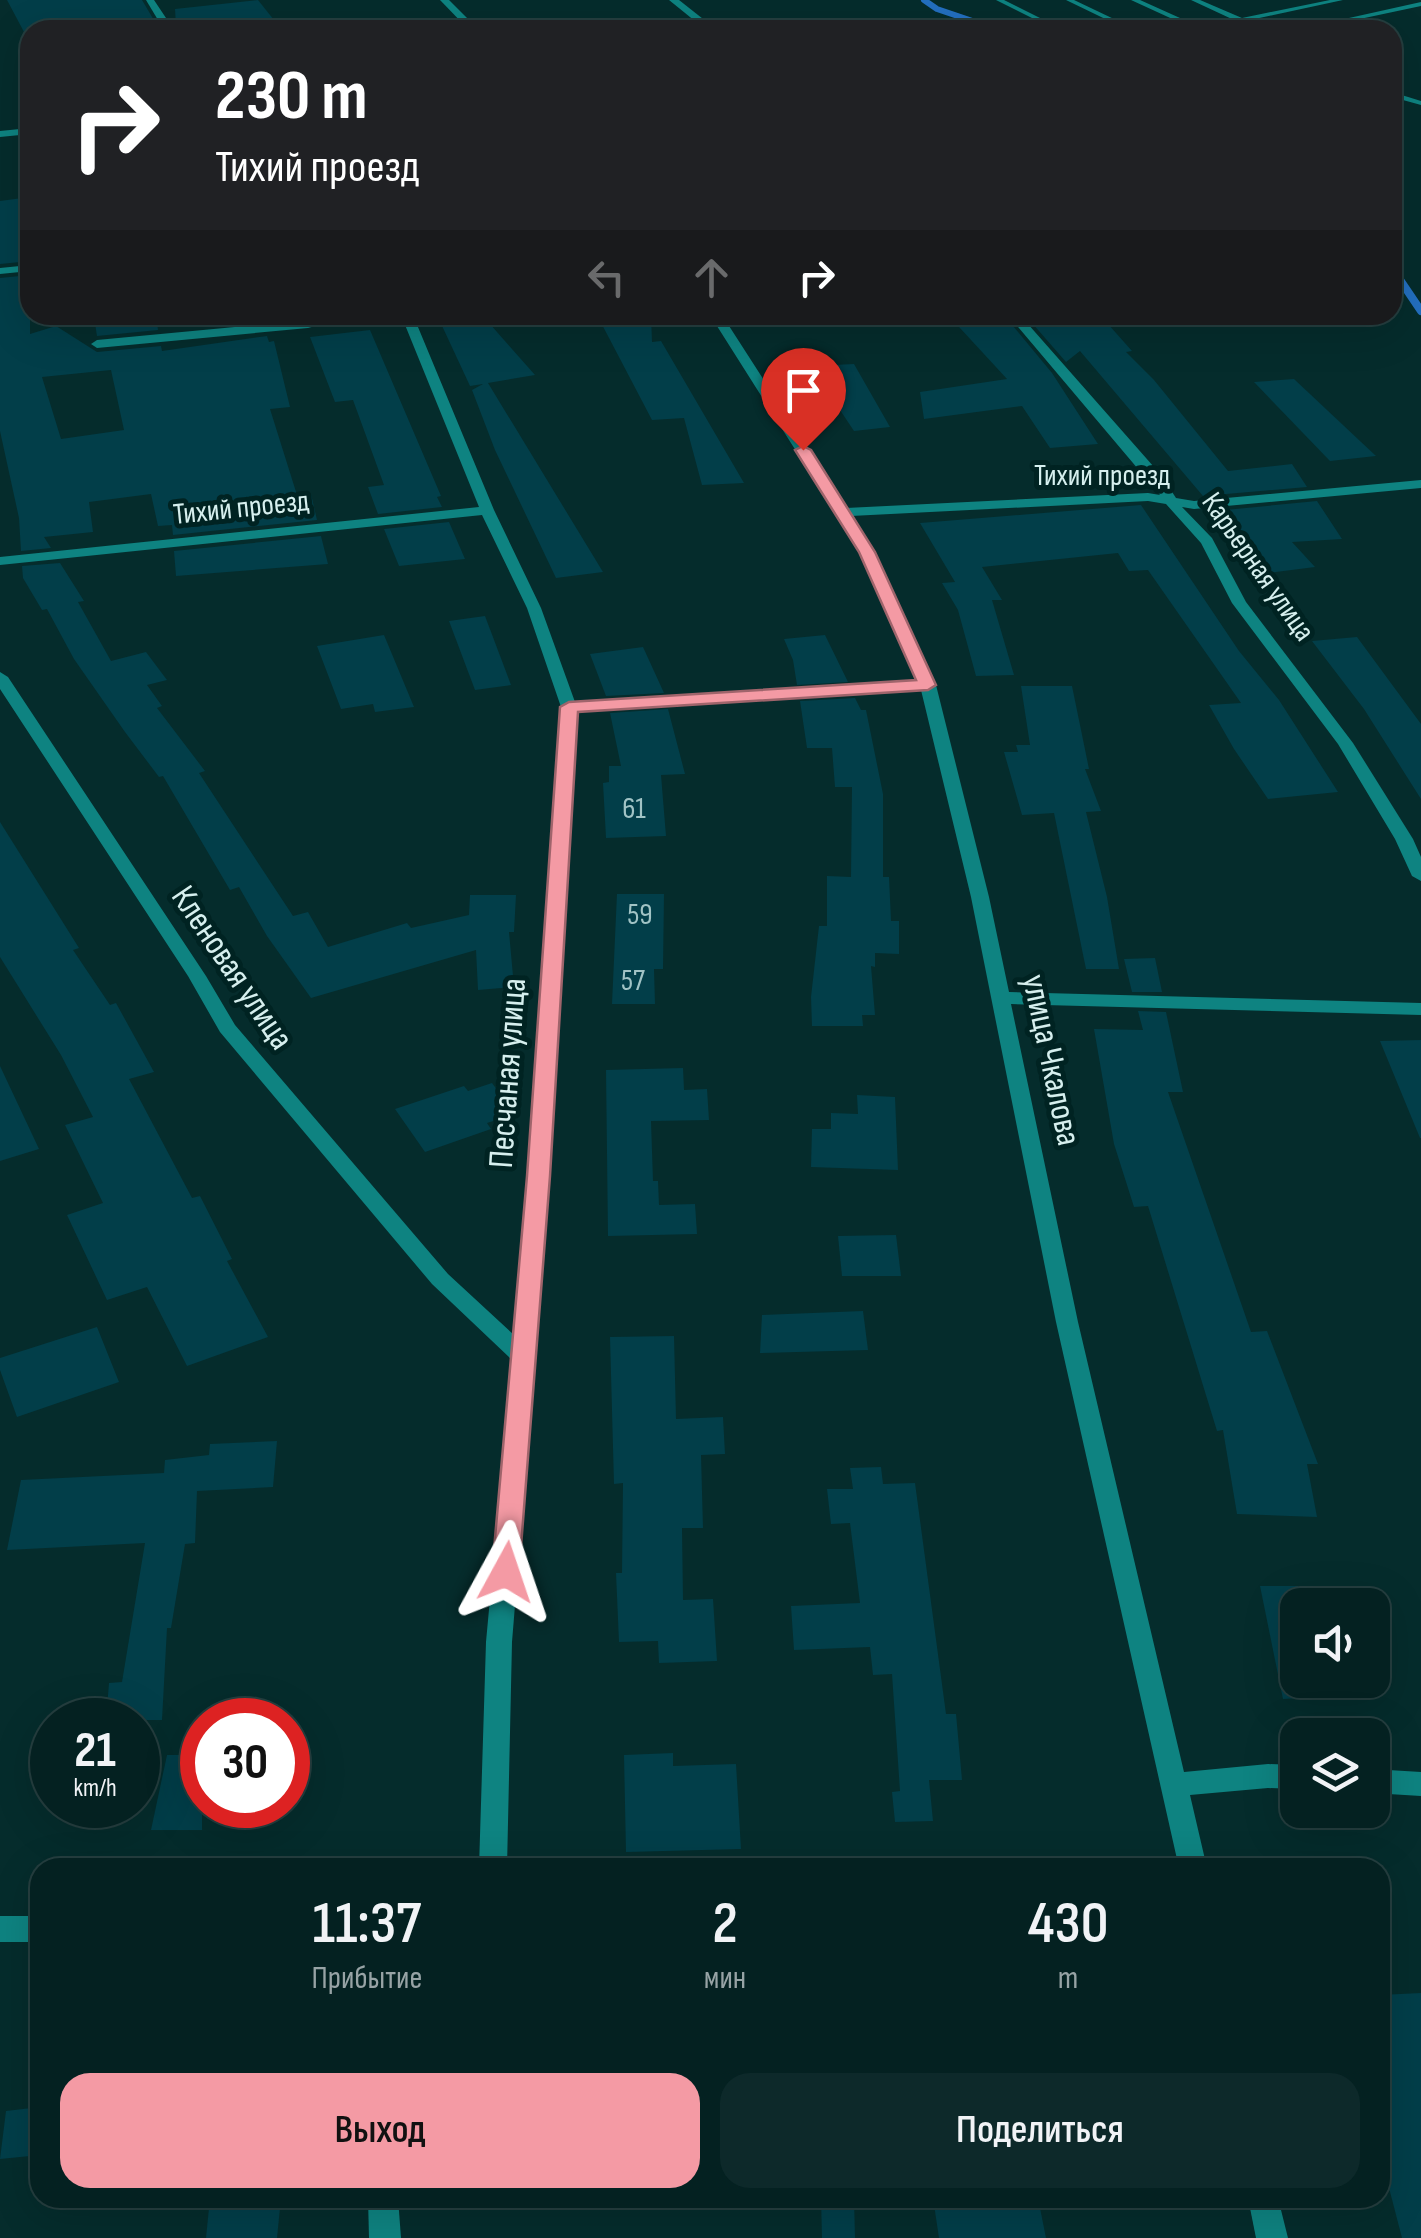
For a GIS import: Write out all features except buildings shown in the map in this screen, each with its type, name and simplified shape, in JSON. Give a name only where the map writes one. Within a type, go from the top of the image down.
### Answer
[{"type":"street","points":[[444,0],[464,20]]},
{"type":"street","points":[[673,0],[699,20]]},
{"type":"street","points":[[96,344],[297,325]]},
{"type":"street","name":"Песчаная улица","points":[[411,325],[487,510],[534,608],[569,707],[524,1358],[499,1642],[493,1858]]},
{"type":"street","name":"улица Чкалова","points":[[722,325],[842,512],[889,594],[928,685],[1000,998],[1066,1322],[1190,1858]]},
{"type":"street","name":"Карьерная улица","points":[[1023,325],[1073,378],[1172,500],[1179,514],[1207,541],[1239,603],[1345,743],[1404,839],[1421,876]]},
{"type":"street","name":"Тихий проезд","points":[[842,512],[1148,497],[1194,505],[1421,484]]},
{"type":"street","name":"Тихий проезд","points":[[0,561],[487,510]]},
{"type":"street","name":"Кленовая улица","points":[[0,677],[197,976],[227,1028],[440,1279],[524,1358]]},
{"type":"street","points":[[569,707],[928,685]]},
{"type":"street","points":[[1000,998],[1421,1009]]},
{"type":"street","points":[[1174,1785],[1280,1777]]},
{"type":"street","points":[[1390,1783],[1421,1784]]},
{"type":"street","points":[[0,1929],[30,1929]]},
{"type":"street","points":[[384,2208],[385,2238]]},
{"type":"street","points":[[1265,2208],[1272,2238]]},
{"type":"lane","points":[[999,0],[1041,20]]},
{"type":"lane","points":[[1069,0],[1112,20]]},
{"type":"lane","points":[[1134,0],[1175,20]]},
{"type":"lane","points":[[1194,0],[1240,20],[1340,0]]},
{"type":"lane","points":[[1345,20],[1421,4]]},
{"type":"waterway","points":[[924,0],[937,9],[969,20]]},
{"type":"waterway","points":[[1402,283],[1421,311]]},
{"type":"route","points":[[506,1572],[566,797],[569,707],[928,685],[867,552],[803,450]]}]
